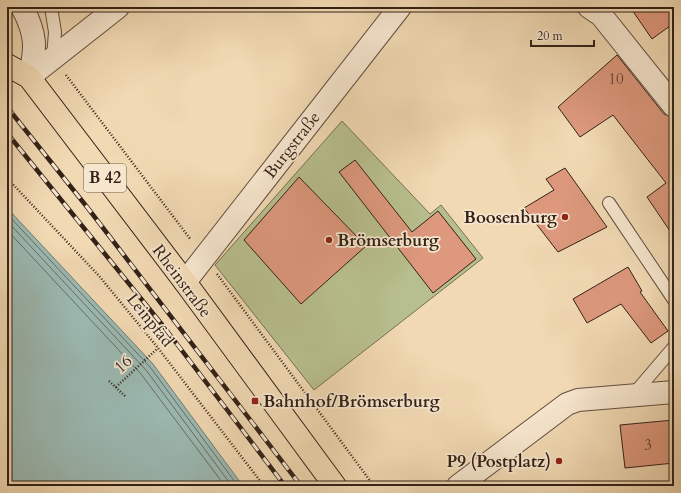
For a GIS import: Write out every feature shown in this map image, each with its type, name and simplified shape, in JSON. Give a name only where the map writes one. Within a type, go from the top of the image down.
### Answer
[{"type":"main road","name":"B 42","points":[[7,65],[29,76]]},
{"type":"main road","name":"Rheinstraße","points":[[29,76],[185,282],[335,486]]},
{"type":"street","points":[[22,7],[32,25],[35,55],[29,76]]},
{"type":"street","points":[[29,76],[118,7]]},
{"type":"street","name":"Burgstraße","points":[[185,282],[400,7]]},
{"type":"street","points":[[589,7],[601,16],[674,106]]},
{"type":"street","points":[[458,486],[567,404],[589,397],[674,392]]},
{"type":"lane","points":[[51,7],[55,32],[53,57]]},
{"type":"lane","points":[[610,203],[674,300]]},
{"type":"lane","points":[[633,395],[674,347]]},
{"type":"path","points":[[53,57],[374,486]]},
{"type":"path","name":"Leinpfad","points":[[7,178],[100,277],[158,348],[264,486]]},
{"type":"path","name":"16","points":[[116,388],[158,348]]},
{"type":"path","points":[[109,381],[126,397]]},
{"type":"green space","points":[[342,121],[430,214],[441,205],[483,258],[314,390],[215,265]]},
{"type":"water","points":[[7,208],[153,364],[243,486],[7,486]]},
{"type":"building","points":[[630,7],[674,7],[674,23],[652,39]]},
{"type":"building","points":[[617,55],[664,114],[674,118],[674,237],[647,197],[666,183],[613,115],[580,137],[558,107]]},
{"type":"building","points":[[355,160],[412,232],[438,211],[476,259],[433,293],[339,172]]},
{"type":"building","name":"Boosenburg","points":[[565,168],[607,227],[558,252],[524,208],[554,190],[546,179]]},
{"type":"building","name":"Brömserburg","points":[[299,177],[366,246],[301,304],[244,240]]},
{"type":"building","points":[[628,267],[642,291],[640,292],[668,331],[651,343],[621,304],[587,323],[573,299]]},
{"type":"building","points":[[674,420],[674,463],[625,468],[620,425]]},
{"type":"railway","points":[[7,107],[87,207],[301,486]]},
{"type":"railway","points":[[7,133],[164,327],[285,486]]},
{"type":"place","name":"Boosenburg","points":[[565,217]]},
{"type":"place","name":"Brömserburg","points":[[329,240]]},
{"type":"place","name":"Bahnhof/Brömserburg","points":[[255,401]]},
{"type":"place","name":"P9 (Postplatz)","points":[[559,461]]}]
